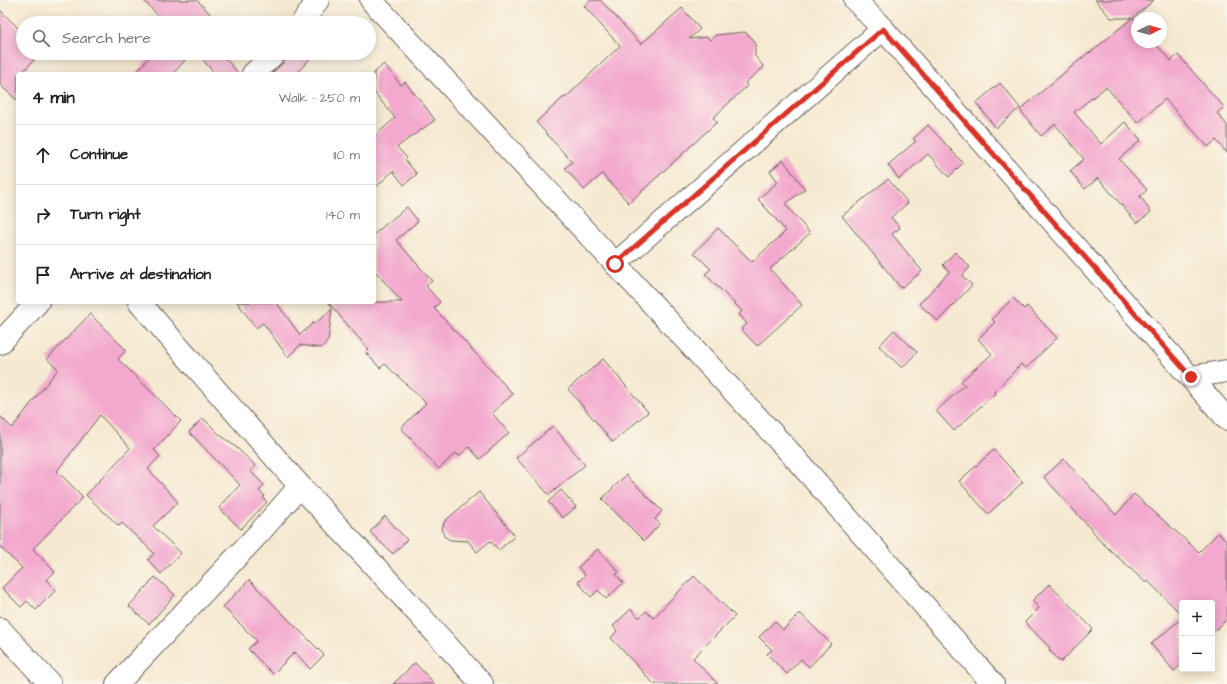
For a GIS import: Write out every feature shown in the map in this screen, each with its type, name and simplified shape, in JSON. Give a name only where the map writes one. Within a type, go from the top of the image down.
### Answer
[{"type":"street","points":[[307,16],[318,0]]},
{"type":"street","points":[[371,0],[796,459],[988,682]]},
{"type":"street","points":[[855,0],[883,29],[1227,419]]},
{"type":"street","points":[[615,264],[883,29]]},
{"type":"street","points":[[255,72],[268,60]]},
{"type":"street","points":[[0,342],[36,304]]},
{"type":"street","points":[[141,304],[300,486],[482,684]]},
{"type":"street","points":[[1191,377],[1227,372]]},
{"type":"street","points":[[117,684],[260,532],[300,486]]},
{"type":"street","points":[[0,629],[50,684]]},
{"type":"building","points":[[143,0],[197,0],[212,16],[158,16]]},
{"type":"building","points":[[591,0],[600,0],[641,44],[682,8],[700,29],[689,39],[707,37],[710,40],[716,35],[745,32],[755,43],[755,56],[764,67],[745,83],[747,86],[713,118],[717,122],[629,203],[602,174],[584,190],[565,168],[572,162],[536,122],[564,97],[565,98],[620,46],[584,6]]},
{"type":"building","points":[[1095,0],[1154,0],[1140,12],[1131,12],[1131,18],[1111,18]]},
{"type":"building","points":[[0,10],[16,26],[16,60],[34,60],[23,72],[16,72],[16,99],[0,85]]},
{"type":"building","points":[[1131,19],[1131,48],[1159,48],[1171,61],[1178,55],[1224,107],[1217,113],[1227,125],[1227,153],[1216,140],[1208,147],[1165,99],[1138,123],[1106,87],[1074,112],[1101,144],[1125,122],[1141,140],[1119,159],[1147,190],[1140,196],[1151,212],[1137,223],[1098,178],[1085,189],[1070,171],[1084,159],[1055,124],[1041,136],[1020,110],[1089,52],[1090,53]]},
{"type":"building","points":[[147,60],[185,60],[175,72],[137,72]]},
{"type":"building","points":[[203,60],[227,60],[237,72],[213,72]]},
{"type":"building","points":[[285,60],[309,60],[298,72],[273,72]]},
{"type":"building","points":[[384,64],[401,85],[405,82],[435,120],[397,147],[407,158],[405,160],[417,174],[404,185],[393,171],[376,187],[376,135],[395,118],[376,94],[375,72]]},
{"type":"building","points":[[1000,83],[1020,108],[996,128],[976,103]]},
{"type":"building","points":[[928,125],[963,163],[949,177],[928,154],[899,179],[888,165],[916,141],[913,139]]},
{"type":"building","points":[[783,160],[805,189],[785,204],[810,233],[770,269],[802,305],[757,346],[741,329],[747,324],[739,314],[742,311],[705,274],[711,269],[694,253],[718,228],[752,262],[786,231],[758,199],[778,182],[770,171]]},
{"type":"building","points":[[888,179],[908,203],[891,217],[900,228],[892,234],[922,271],[901,288],[842,216]]},
{"type":"building","points":[[407,207],[418,221],[396,240],[432,281],[426,286],[440,302],[434,308],[513,394],[492,413],[509,433],[480,459],[469,447],[459,456],[456,453],[439,469],[401,428],[426,403],[385,364],[380,368],[366,353],[369,350],[330,304],[376,304],[376,302],[402,302],[376,272],[376,232]]},
{"type":"building","points":[[955,252],[970,267],[962,276],[972,285],[938,321],[919,304],[949,272],[943,265]]},
{"type":"building","points":[[1013,298],[1024,309],[1027,306],[1057,338],[1026,368],[1021,364],[994,392],[995,393],[954,431],[936,411],[965,385],[961,381],[992,354],[978,339],[995,322],[992,319]]},
{"type":"building","points":[[238,304],[277,304],[300,335],[332,309],[328,341],[321,348],[300,345],[288,357],[263,323],[256,328]]},
{"type":"building","points":[[90,314],[126,350],[118,359],[181,421],[154,450],[160,456],[148,469],[178,502],[153,526],[181,553],[161,574],[148,560],[154,553],[122,523],[119,526],[86,495],[130,448],[100,415],[57,471],[83,497],[33,549],[55,572],[46,580],[56,590],[36,610],[27,601],[21,607],[2,588],[22,568],[0,547],[0,416],[12,428],[58,369],[47,359]]},
{"type":"building","points":[[894,330],[917,352],[902,368],[879,346]]},
{"type":"building","points":[[603,359],[648,412],[613,442],[568,389]]},
{"type":"building","points":[[203,418],[256,466],[250,471],[264,485],[259,491],[265,496],[263,498],[267,502],[241,529],[219,508],[240,485],[189,432]]},
{"type":"building","points":[[553,426],[585,465],[549,495],[516,458]]},
{"type":"building","points":[[994,450],[1023,482],[988,514],[959,481]]},
{"type":"building","points":[[1064,459],[1116,515],[1134,494],[1199,552],[1218,533],[1227,542],[1227,619],[1215,631],[1215,600],[1179,600],[1179,612],[1148,581],[1146,583],[1096,537],[1097,536],[1044,477]]},
{"type":"building","points":[[626,475],[662,511],[655,519],[660,524],[644,541],[602,499]]},
{"type":"building","points":[[561,490],[576,507],[563,518],[548,502]]},
{"type":"building","points":[[479,492],[515,536],[499,550],[490,541],[477,552],[468,541],[450,540],[444,536],[442,528],[445,521]]},
{"type":"building","points":[[385,516],[407,540],[393,554],[370,532]]},
{"type":"building","points":[[598,549],[619,572],[616,574],[623,583],[606,599],[598,590],[591,597],[578,582],[585,575],[578,567]]},
{"type":"building","points":[[694,576],[735,616],[693,658],[718,684],[654,684],[611,638],[617,631],[613,626],[631,609],[639,618],[646,611],[653,618]]},
{"type":"building","points":[[155,577],[175,595],[149,624],[129,606]]},
{"type":"building","points":[[249,580],[324,655],[310,669],[295,652],[273,674],[248,649],[257,641],[223,607]]},
{"type":"building","points":[[1049,584],[1093,629],[1061,662],[1025,622],[1039,608],[1032,601]]},
{"type":"building","points":[[800,613],[831,644],[809,667],[801,659],[787,674],[767,654],[772,650],[759,637],[775,621],[783,630]]},
{"type":"building","points":[[1179,621],[1179,667],[1174,671],[1151,644]]},
{"type":"building","points":[[415,663],[435,684],[393,684]]},
{"type":"route","points":[[615,264],[883,29],[1191,377]]}]
